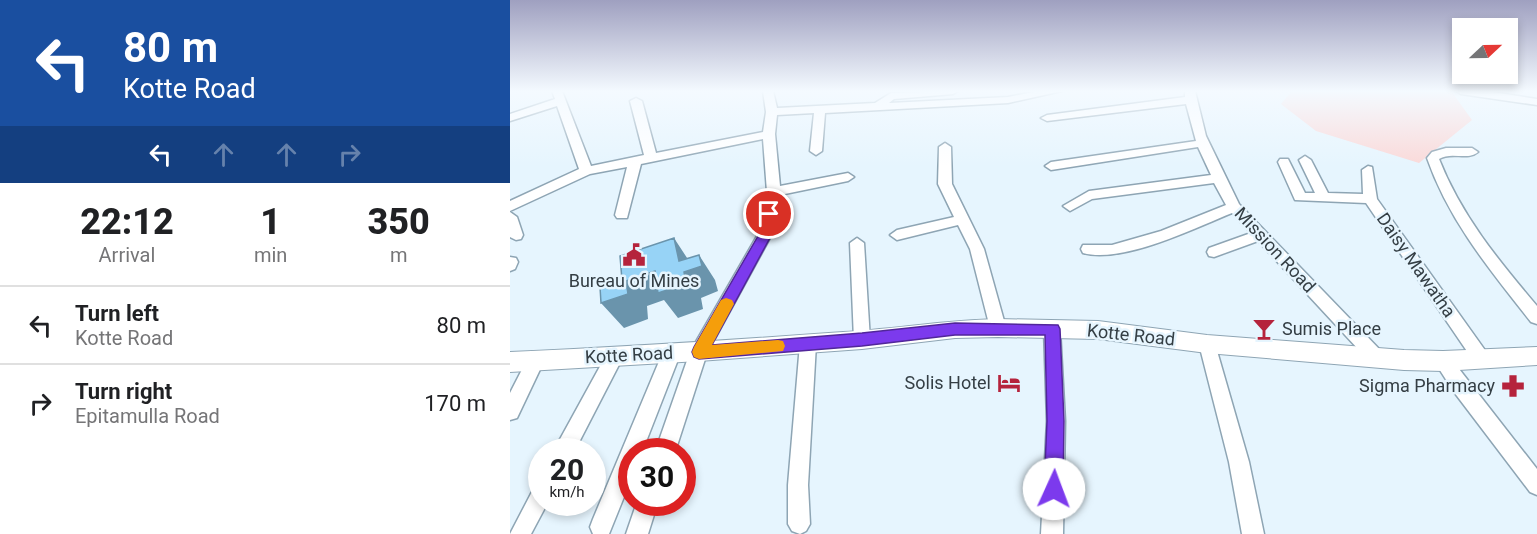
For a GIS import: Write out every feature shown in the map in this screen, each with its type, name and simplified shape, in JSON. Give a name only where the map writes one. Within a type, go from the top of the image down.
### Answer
[{"type":"main road","name":"Kotte Road","points":[[510,362],[699,352],[862,340],[955,329],[998,328],[1098,330],[1208,344],[1377,358],[1443,361],[1481,358],[1534,360]]},
{"type":"street","points":[[566,116],[586,171]]},
{"type":"street","points":[[640,116],[651,157]]},
{"type":"street","points":[[670,438],[699,352],[764,236],[774,192],[769,134],[771,116]]},
{"type":"street","points":[[816,151],[820,116]]},
{"type":"street","points":[[1047,117],[1054,116]]},
{"type":"street","name":"Mission Road","points":[[1197,116],[1218,178],[1234,207],[1377,358]]},
{"type":"street","points":[[510,206],[586,171],[769,134]]},
{"type":"street","points":[[1051,166],[1204,143]]},
{"type":"street","points":[[945,147],[945,184],[977,249],[998,328]]},
{"type":"street","points":[[1472,152],[1445,151],[1435,154],[1433,158],[1439,178],[1458,214],[1537,317]]},
{"type":"street","points":[[622,215],[635,160]]},
{"type":"street","points":[[1305,160],[1324,198]]},
{"type":"street","name":"Daisy Mawatha","points":[[1284,162],[1300,197],[1370,199],[1481,358]]},
{"type":"street","points":[[1368,170],[1370,199]]},
{"type":"street","points":[[774,192],[848,177]]},
{"type":"street","points":[[1070,206],[1089,195],[1218,178]]},
{"type":"street","points":[[1088,249],[1113,250],[1165,234],[1234,207]]},
{"type":"street","points":[[510,217],[516,235]]},
{"type":"street","points":[[897,234],[961,220]]},
{"type":"street","points":[[1214,252],[1260,235]]},
{"type":"street","points":[[857,243],[862,340]]},
{"type":"street","points":[[1052,329],[1056,421],[1052,534]]},
{"type":"street","points":[[799,524],[798,485],[808,344]]},
{"type":"street","points":[[1208,344],[1239,462],[1253,534]]},
{"type":"street","points":[[638,438],[672,352]]},
{"type":"street","points":[[571,438],[615,355]]},
{"type":"street","points":[[510,412],[535,361]]},
{"type":"street","points":[[1443,361],[1537,485]]},
{"type":"street","points":[[601,527],[618,486]]},
{"type":"street","points":[[520,532],[529,516]]},
{"type":"street","points":[[637,534],[643,516]]},
{"type":"shaded area","points":[[1296,116],[1469,116],[1472,120],[1419,163],[1316,131]]},
{"type":"building","points":[[674,238],[679,261],[699,255],[702,266],[684,272],[686,284],[658,293],[655,271],[626,281],[628,294],[601,303],[600,287],[622,280],[620,256]]},
{"type":"slow traffic","points":[[726,304],[699,352],[778,346]]},
{"type":"place","name":"Bureau of Mines","points":[[634,255]]},
{"type":"place","name":"Sumis Place","points":[[1264,329]]},
{"type":"place","name":"Solis Hotel","points":[[1009,383]]},
{"type":"place","name":"Sigma Pharmacy","points":[[1513,386]]},
{"type":"route","points":[[769,214],[764,236],[699,352],[862,340],[955,329],[1052,329],[1056,421],[1054,489]]}]
